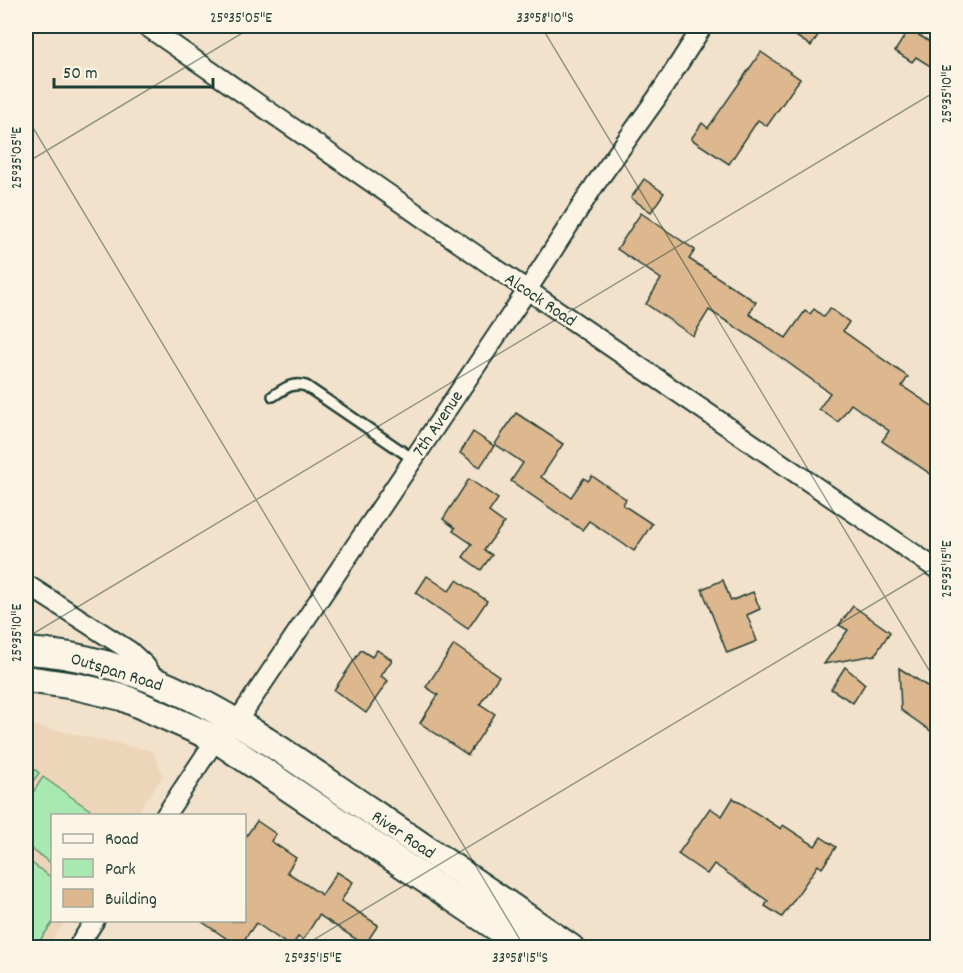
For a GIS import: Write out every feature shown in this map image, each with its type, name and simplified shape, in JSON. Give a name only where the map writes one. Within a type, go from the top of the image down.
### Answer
[{"type":"main road","name":"Outspan Road","points":[[26,651],[71,656],[105,663],[155,679],[236,723]]},
{"type":"main road","name":"Outspan Road","points":[[26,679],[75,686],[122,697],[216,739]]},
{"type":"main road","name":"River Road","points":[[236,723],[272,744],[532,940]]},
{"type":"main road","name":"River Road","points":[[216,739],[532,940],[572,948]]},
{"type":"street","name":"Alcock Road","points":[[146,26],[938,570]]},
{"type":"street","name":"7th Avenue","points":[[166,814],[216,739],[236,723],[703,26]]},
{"type":"street","points":[[26,584],[130,651],[145,665],[155,679]]},
{"type":"street","points":[[77,948],[94,922]]},
{"type":"lane","points":[[273,396],[291,385],[306,387],[413,459]]},
{"type":"shaded area","points":[[26,724],[153,751],[163,776],[137,814],[51,814],[51,922],[64,922],[47,947],[26,948]]},
{"type":"green space","points":[[26,763],[39,773],[26,791]]},
{"type":"green space","points":[[43,777],[96,814],[51,814],[51,863],[26,845],[26,803]]},
{"type":"green space","points":[[26,859],[51,877],[51,922],[53,922],[35,947],[26,947]]},
{"type":"building","points":[[780,26],[824,26],[811,46]]},
{"type":"building","points":[[909,29],[938,47],[938,71],[916,57],[912,62],[895,51]]},
{"type":"building","points":[[761,52],[800,79],[767,126],[758,120],[729,164],[691,139],[702,123],[708,128]]},
{"type":"building","points":[[644,179],[664,193],[651,212],[631,198]]},
{"type":"building","points":[[641,213],[695,250],[689,259],[756,302],[749,314],[786,338],[805,311],[810,314],[814,309],[824,317],[830,308],[849,322],[843,331],[908,377],[902,386],[938,410],[938,479],[882,441],[889,431],[851,404],[838,422],[819,409],[830,393],[762,344],[709,310],[693,336],[646,304],[661,279],[617,249]]},
{"type":"building","points":[[516,413],[563,444],[541,477],[571,497],[584,478],[588,481],[592,476],[626,499],[623,505],[652,524],[634,551],[589,521],[582,530],[511,481],[523,463],[495,444]]},
{"type":"building","points":[[473,432],[494,446],[480,467],[460,453]]},
{"type":"building","points":[[469,479],[498,499],[489,512],[504,523],[484,550],[492,555],[481,570],[463,557],[472,544],[453,531],[455,528],[443,519]]},
{"type":"building","points":[[427,576],[449,591],[457,580],[487,601],[468,629],[416,593]]},
{"type":"building","points":[[723,580],[731,601],[753,592],[760,609],[747,615],[757,641],[727,653],[702,589]]},
{"type":"building","points":[[853,606],[890,632],[875,655],[824,664],[848,630],[839,625]]},
{"type":"building","points":[[454,645],[499,676],[480,704],[495,714],[468,755],[420,723],[438,695],[426,687]]},
{"type":"building","points":[[361,650],[372,657],[377,650],[392,660],[381,676],[388,681],[366,713],[334,690]]},
{"type":"building","points":[[845,667],[865,684],[853,703],[831,689]]},
{"type":"building","points":[[899,668],[938,693],[938,736],[901,710]]},
{"type":"building","points":[[733,798],[781,829],[783,825],[815,846],[821,837],[836,847],[822,868],[818,865],[782,917],[765,906],[768,901],[714,864],[707,874],[678,854],[710,808],[722,816]]},
{"type":"building","points":[[257,821],[276,834],[271,841],[296,858],[287,872],[322,895],[337,872],[353,882],[341,901],[378,925],[365,945],[319,915],[303,940],[298,937],[291,947],[256,923],[239,947],[202,922],[246,922],[246,836]]}]
